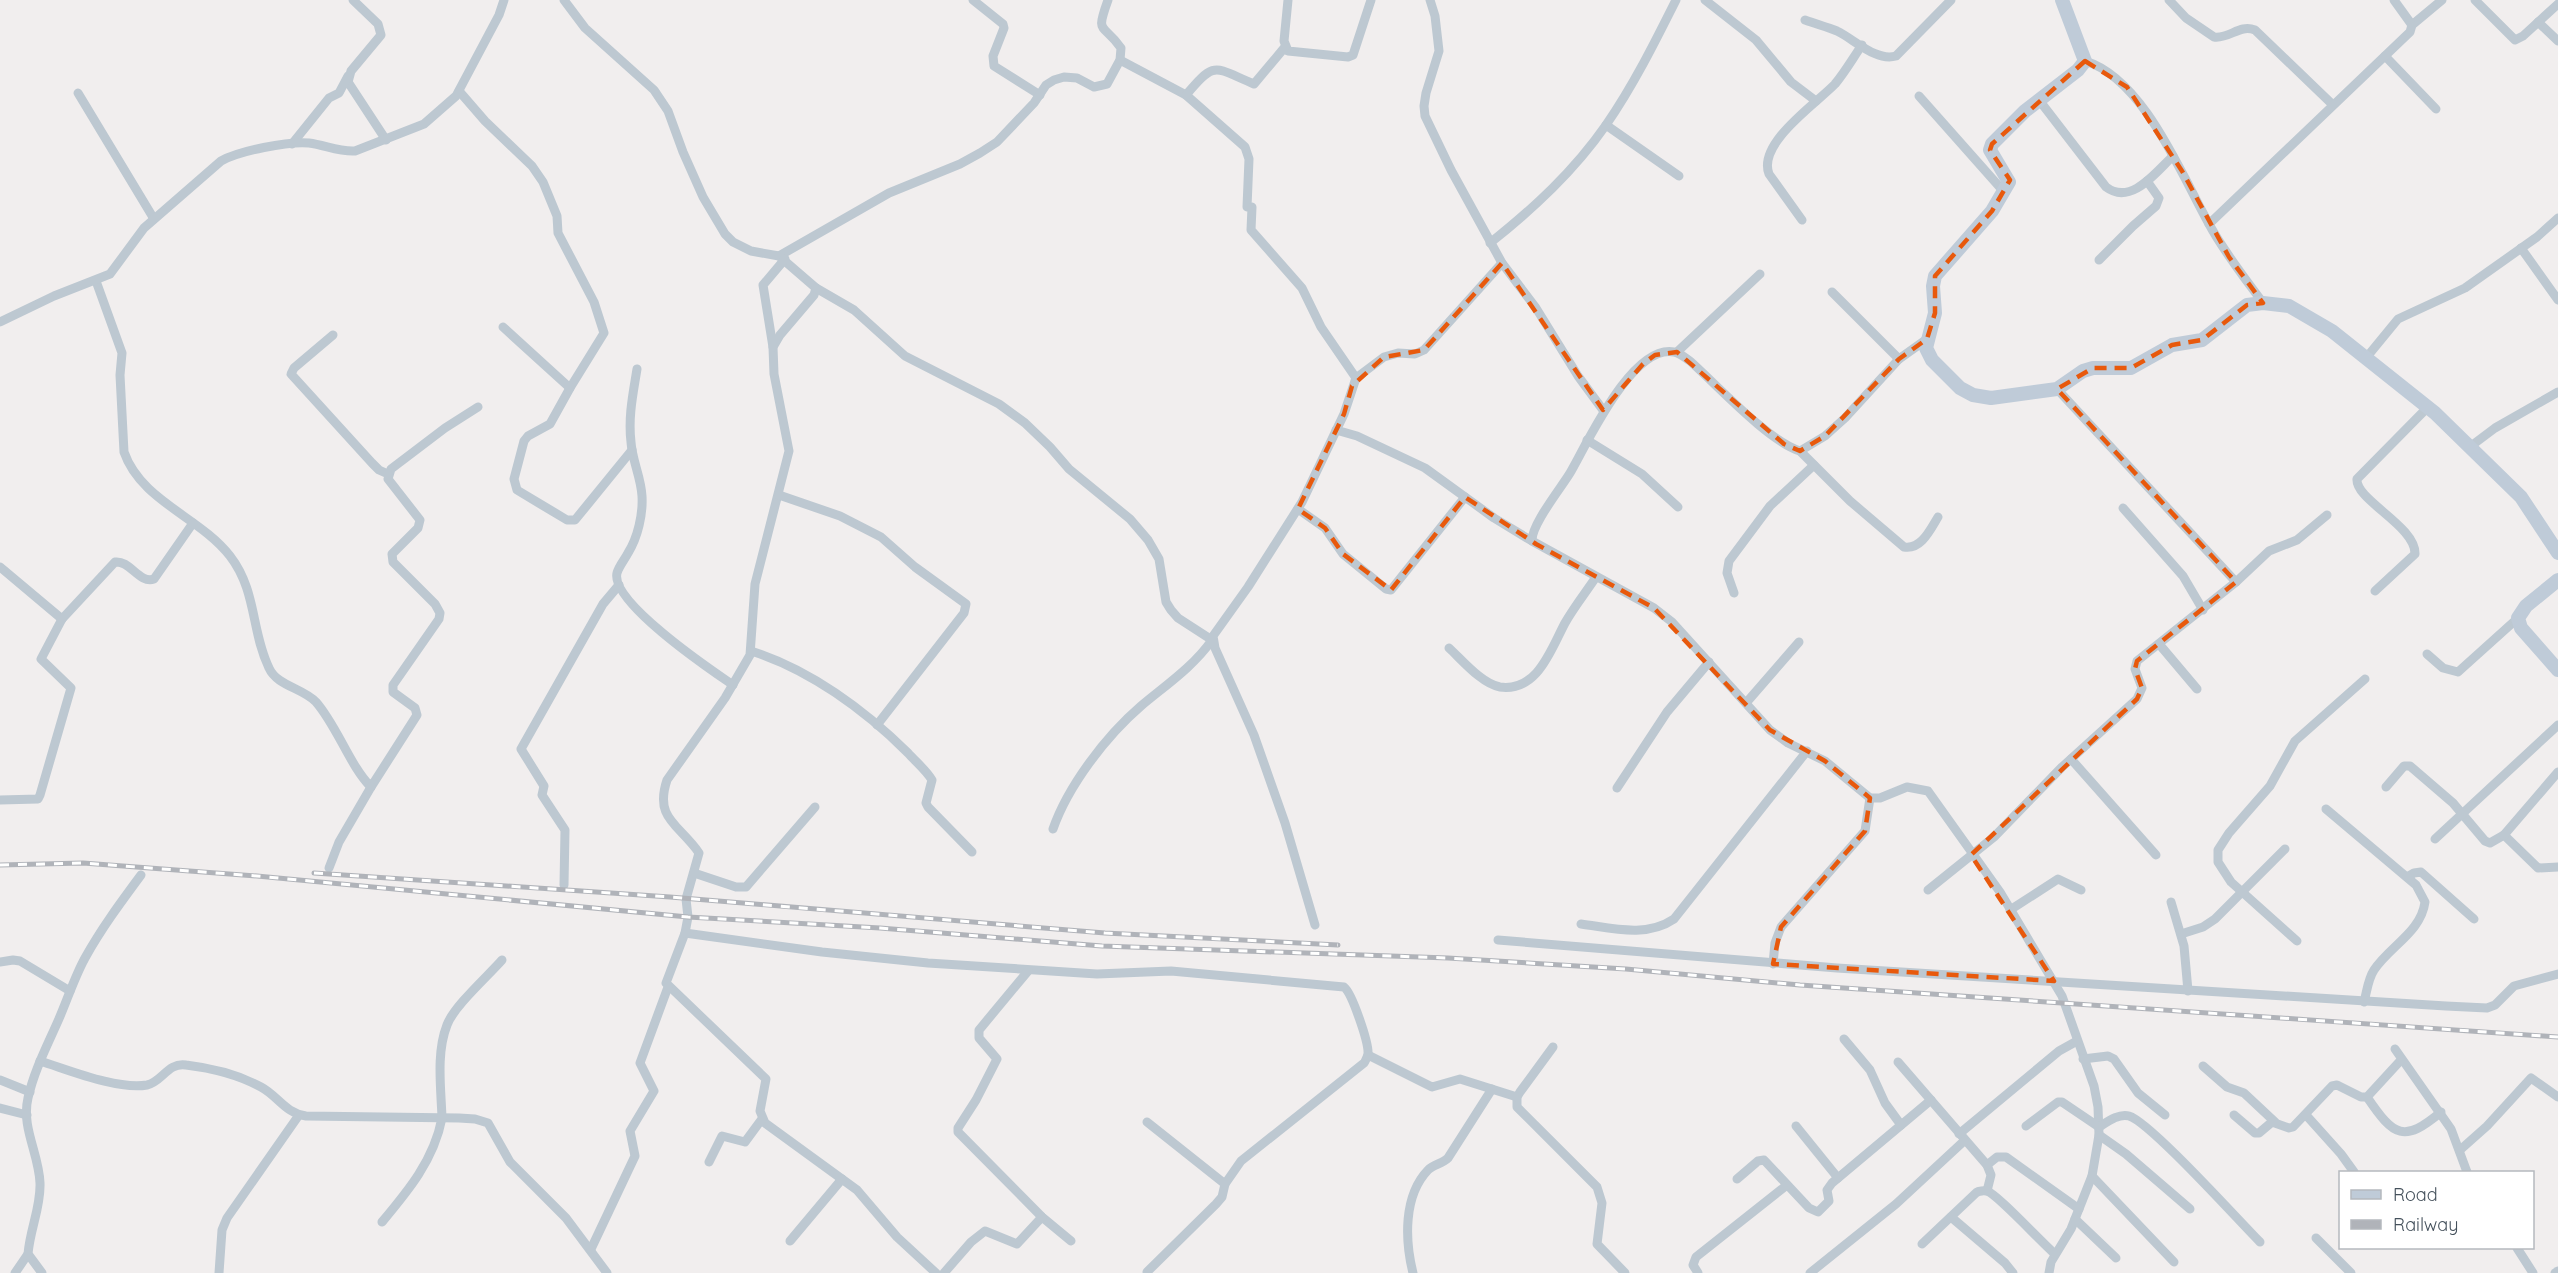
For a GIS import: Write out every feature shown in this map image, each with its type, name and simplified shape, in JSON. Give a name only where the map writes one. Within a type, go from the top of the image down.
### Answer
[{"type":"street","points":[[292,144],[329,98],[339,93],[348,76],[381,35],[378,24],[353,0]]},
{"type":"street","points":[[0,322],[54,296],[110,274],[144,228],[221,161],[233,155],[305,143],[344,152],[367,148],[424,124],[459,91],[499,15],[504,0]]},
{"type":"street","points":[[564,0],[585,28],[654,90],[668,111],[683,152],[707,205],[724,234],[751,251],[782,258],[816,288],[854,310],[905,356],[999,404],[1025,423],[1069,469],[1130,519],[1148,540],[1159,558],[1166,602],[1178,618],[1212,640],[1254,735],[1285,823],[1315,926]]},
{"type":"street","points":[[973,0],[1003,24],[1004,28],[993,56],[994,66],[1040,94]]},
{"type":"street","points":[[936,1273],[897,1237],[857,1190],[777,1133],[762,1119],[760,1111],[766,1079],[666,983],[685,933],[688,917],[686,899],[699,853],[665,812],[662,795],[667,780],[676,765],[733,685],[751,651],[755,585],[782,496],[789,451],[774,374],[773,347],[763,285],[782,258],[870,203],[960,164],[997,142],[1046,85],[1064,77],[1077,78],[1094,87],[1107,84],[1120,60],[1121,48],[1101,28],[1100,20],[1108,0]]},
{"type":"street","points":[[1186,94],[1207,71],[1217,69],[1254,84],[1289,50],[1288,0]]},
{"type":"street","points":[[1289,50],[1348,57],[1353,55],[1371,0]]},
{"type":"street","points":[[1430,0],[1435,16],[1439,51],[1426,93],[1425,117],[1450,170],[1502,263],[1536,308],[1578,376],[1603,410]]},
{"type":"street","points":[[1490,243],[1555,187],[1606,125],[1656,40],[1676,0]]},
{"type":"street","points":[[1705,0],[1756,40],[1791,81],[1816,101]]},
{"type":"street","points":[[1805,21],[1835,30],[1877,55],[1891,58],[1896,56],[1951,0]]},
{"type":"street","points":[[2062,0],[2085,61]]},
{"type":"street","points":[[2169,0],[2186,18],[2214,37],[2220,38],[2243,28],[2255,30],[2333,105]]},
{"type":"street","points":[[2394,0],[2412,25]]},
{"type":"street","points":[[2209,224],[2410,32],[2412,25],[2442,0]]},
{"type":"street","points":[[2475,0],[2515,40],[2558,4]]},
{"type":"street","points":[[2538,22],[2558,41]]},
{"type":"street","points":[[1802,220],[1766,167],[1778,138],[1836,83],[1862,45]]},
{"type":"street","points":[[2385,56],[2436,109]]},
{"type":"street","points":[[1120,60],[1186,94],[1245,147],[1249,159],[1251,230],[1302,288],[1321,327],[1356,378]]},
{"type":"street","points":[[2085,61],[2078,70],[2039,100],[1992,144],[1990,150],[2009,182],[2005,193],[1992,211],[1935,276],[1933,286],[1935,313],[1926,348],[1932,360],[1960,388],[1972,395],[1991,398],[2057,389],[2083,371],[2093,368],[2131,368],[2172,345],[2202,340],[2247,305],[2263,303],[2289,306],[2312,318],[2366,358],[2428,407],[2471,446],[2521,497],[2557,550]]},
{"type":"street","points":[[2085,61],[2097,64],[2127,87],[2173,156],[2229,257],[2263,303]]},
{"type":"street","points":[[348,76],[352,88],[387,140]]},
{"type":"street","points":[[459,91],[485,121],[532,166],[543,182],[557,216],[558,233],[594,302],[604,333],[550,424],[528,436],[524,441],[514,480],[517,489],[567,520],[575,520],[632,450]]},
{"type":"street","points":[[78,93],[154,219]]},
{"type":"street","points":[[1919,96],[2005,193]]},
{"type":"street","points":[[2039,100],[2112,192],[2127,194],[2147,181],[2173,156]]},
{"type":"street","points":[[1606,125],[1679,176]]},
{"type":"street","points":[[2099,260],[2156,206],[2159,198],[2147,181]]},
{"type":"street","points":[[2366,358],[2404,315],[2465,288],[2558,218]]},
{"type":"street","points":[[2521,248],[2558,300]]},
{"type":"street","points":[[1053,830],[1059,812],[1106,739],[1139,707],[1200,657],[1248,587],[1298,508],[1344,414],[1356,378],[1384,357],[1398,353],[1415,354],[1424,350],[1502,263]]},
{"type":"street","points":[[1677,352],[1760,274]]},
{"type":"street","points":[[96,281],[122,353],[120,375],[124,452],[127,461],[135,474],[156,495],[223,548],[239,568],[248,586],[264,654],[271,673],[315,701],[371,787]]},
{"type":"street","points":[[773,347],[780,335],[809,303],[817,291],[816,288]]},
{"type":"street","points":[[1832,292],[1871,328],[1899,359]]},
{"type":"street","points":[[503,327],[570,388]]},
{"type":"street","points":[[333,335],[294,368],[291,374],[372,463],[388,474]]},
{"type":"street","points":[[1800,451],[1825,436],[1845,418],[1899,359],[1927,339]]},
{"type":"street","points":[[1532,541],[1534,528],[1571,471],[1603,410],[1643,364],[1655,355],[1666,352],[1677,352],[1777,439],[1800,451],[1850,501],[1904,547],[1910,548],[1920,543],[1938,518]]},
{"type":"street","points":[[637,369],[630,412],[632,450],[641,483],[641,513],[630,551],[617,572],[619,585],[641,613],[670,641],[733,685]]},
{"type":"street","points":[[2057,389],[2236,582]]},
{"type":"street","points":[[2471,446],[2495,428],[2558,392]]},
{"type":"street","points":[[329,868],[339,842],[417,715],[415,708],[392,689],[441,613],[393,562],[392,554],[418,528],[420,520],[388,479],[388,474],[391,469],[445,428],[478,407]]},
{"type":"street","points":[[2375,591],[2415,554],[2415,549],[2400,528],[2359,489],[2356,479],[2428,407]]},
{"type":"street","points":[[1336,430],[1357,435],[1425,468],[1532,541],[1654,608],[1672,622],[1770,730],[1788,743],[1825,760],[1870,798],[1880,798],[1907,787],[1928,791],[2010,910],[2054,981],[2094,1086],[2098,1107],[2098,1131],[2092,1176],[2075,1219],[2050,1262],[2049,1273]]},
{"type":"street","points":[[1587,440],[1642,474],[1678,507]]},
{"type":"street","points":[[1734,594],[1727,573],[1729,561],[1770,506],[1814,465]]},
{"type":"street","points":[[782,496],[840,516],[881,537],[915,567],[966,604],[964,614],[877,725]]},
{"type":"street","points":[[1298,508],[1331,533],[1336,547],[1352,563],[1386,589],[1391,590],[1465,497]]},
{"type":"street","points":[[2122,508],[2183,576],[2202,610]]},
{"type":"street","points":[[1928,890],[1994,837],[2071,759],[2137,699],[2142,688],[2134,669],[2137,661],[2236,582],[2269,551],[2297,540],[2327,514]]},
{"type":"street","points":[[0,801],[38,799],[40,795],[71,688],[41,660],[62,619],[115,562],[123,563],[145,579],[153,579],[193,523]]},
{"type":"street","points":[[0,567],[62,619]]},
{"type":"street","points":[[1449,648],[1481,676],[1500,687],[1515,686],[1532,678],[1544,665],[1566,622],[1596,577]]},
{"type":"street","points":[[2427,654],[2443,668],[2458,672],[2518,618],[2526,606],[2558,580]]},
{"type":"street","points":[[564,885],[565,830],[542,795],[544,786],[521,749],[603,604],[619,585]]},
{"type":"street","points":[[2518,618],[2521,628],[2558,669]]},
{"type":"street","points":[[1746,703],[1799,642]]},
{"type":"street","points":[[2159,644],[2197,689]]},
{"type":"street","points":[[751,651],[776,660],[824,688],[877,725],[929,775],[932,780],[926,803],[928,807],[972,852]]},
{"type":"street","points":[[1617,788],[1667,712],[1709,662]]},
{"type":"street","points":[[2297,941],[2244,891],[2231,882],[2217,857],[2221,844],[2270,786],[2295,741],[2365,679]]},
{"type":"street","points":[[2435,839],[2558,725]]},
{"type":"street","points":[[1581,924],[1638,931],[1662,927],[1674,919],[1807,751]]},
{"type":"street","points":[[2071,759],[2156,855]]},
{"type":"street","points":[[2386,787],[2407,765],[2418,771],[2488,843],[2504,835],[2558,772]]},
{"type":"street","points":[[1773,964],[1775,942],[1781,927],[1865,831],[1870,798]]},
{"type":"street","points":[[694,873],[736,887],[746,887],[816,807]]},
{"type":"street","points":[[2326,809],[2423,894],[2424,909],[2413,928],[2374,971],[2364,1002]]},
{"type":"street","points":[[2504,835],[2538,868],[2558,867]]},
{"type":"street","points":[[2181,934],[2215,920],[2285,849]]},
{"type":"street","points":[[2407,878],[2421,872],[2474,919]]},
{"type":"street","points":[[15,1273],[28,1254],[31,1228],[39,1208],[41,1184],[38,1157],[30,1136],[27,1115],[30,1092],[40,1061],[84,960],[111,915],[141,875]]},
{"type":"street","points":[[2010,910],[2058,879],[2081,890]]},
{"type":"street","points":[[2171,902],[2187,962],[2188,991]]},
{"type":"street","points":[[685,933],[822,952],[1028,971],[1097,974],[1171,971],[1340,986],[1348,990],[1352,996],[1368,1054],[1364,1063],[1241,1161],[1225,1184],[1222,1197],[1147,1272]]},
{"type":"street","points":[[1498,940],[1773,964],[2487,1008],[2495,1005],[2514,986],[2558,974]]},
{"type":"street","points":[[382,1222],[412,1186],[436,1142],[442,1118],[440,1054],[447,1026],[455,1012],[502,960]]},
{"type":"street","points":[[0,962],[20,961],[70,991]]},
{"type":"street","points":[[1028,971],[979,1030],[979,1038],[997,1059],[976,1100],[958,1128],[958,1132],[1042,1217],[1071,1240]]},
{"type":"street","points":[[591,1249],[635,1156],[630,1131],[654,1091],[640,1063],[669,987]]},
{"type":"street","points":[[1844,1039],[1870,1070],[1885,1102],[1901,1125]]},
{"type":"street","points":[[1810,1273],[1896,1204],[1961,1138],[2059,1052],[2077,1041]]},
{"type":"street","points":[[1553,1047],[1517,1097],[1517,1107],[1598,1187],[1602,1203],[1597,1244],[1624,1273]]},
{"type":"street","points":[[2395,1049],[2441,1112],[2460,1150],[2466,1171]]},
{"type":"street","points":[[1368,1054],[1432,1087],[1460,1079],[1517,1097]]},
{"type":"street","points":[[2083,1059],[2108,1056],[2114,1059],[2138,1092],[2165,1115]]},
{"type":"street","points":[[2203,1066],[2227,1087],[2244,1093],[2275,1122],[2289,1128],[2298,1123],[2332,1086],[2337,1085],[2361,1098],[2367,1097],[2401,1060]]},
{"type":"street","points":[[40,1061],[114,1083],[136,1086],[151,1084],[178,1064],[186,1065],[228,1074],[258,1086],[285,1108],[299,1115],[476,1119],[488,1124],[510,1162],[566,1218],[607,1273]]},
{"type":"street","points":[[1898,1062],[1961,1138],[1987,1165],[1991,1174],[1987,1191]]},
{"type":"street","points":[[2460,1150],[2487,1126],[2531,1078],[2558,1097]]},
{"type":"street","points":[[0,1080],[30,1092]]},
{"type":"street","points":[[1413,1273],[1407,1248],[1413,1191],[1431,1167],[1443,1163],[1448,1158],[1492,1089]]},
{"type":"street","points":[[2367,1097],[2391,1126],[2403,1132],[2409,1133],[2423,1127],[2441,1112]]},
{"type":"street","points":[[1737,1179],[1761,1160],[1809,1208],[1818,1212],[1829,1201],[1827,1194],[1829,1186],[1931,1100]]},
{"type":"street","points":[[2026,1126],[2058,1102],[2062,1102],[2190,1209]]},
{"type":"street","points":[[0,1108],[27,1115]]},
{"type":"street","points":[[219,1273],[222,1230],[226,1218],[299,1115]]},
{"type":"street","points":[[2234,1115],[2254,1134],[2275,1122]]},
{"type":"street","points":[[2306,1115],[2341,1154],[2353,1171]]},
{"type":"street","points":[[2098,1131],[2119,1116],[2134,1119],[2157,1138],[2260,1242]]},
{"type":"street","points":[[709,1162],[723,1136],[745,1142],[762,1119]]},
{"type":"street","points":[[1147,1122],[1225,1184]]},
{"type":"street","points":[[1796,1126],[1838,1178]]},
{"type":"street","points":[[1987,1165],[1997,1157],[2006,1157],[2079,1209]]},
{"type":"street","points":[[2092,1176],[2174,1262]]},
{"type":"street","points":[[790,1241],[842,1179]]},
{"type":"street","points":[[1698,1273],[1692,1265],[1696,1257],[1786,1185]]},
{"type":"street","points":[[1922,1244],[1977,1192],[1987,1191],[2055,1254]]},
{"type":"street","points":[[944,1273],[971,1242],[986,1231],[1017,1244],[1042,1217]]},
{"type":"street","points":[[1951,1217],[2005,1263],[2013,1273]]},
{"type":"street","points":[[2075,1219],[2116,1258]]},
{"type":"street","points":[[2316,1238],[2351,1273]]},
{"type":"street","points":[[2518,1249],[2533,1273]]},
{"type":"street","points":[[28,1254],[42,1273]]},
{"type":"highlighted area","points":[[2085,61],[2127,87],[2182,171],[2229,257],[2263,303],[2247,305],[2202,340],[2172,345],[2131,368],[2093,368],[2057,389],[2236,582],[2137,661],[2135,669],[2142,688],[2137,699],[1971,855],[2054,981],[1773,964],[1781,927],[1865,831],[1870,798],[1825,761],[1770,730],[1654,608],[1536,544],[1465,497],[1391,590],[1343,554],[1325,528],[1298,509],[1344,414],[1352,386],[1384,357],[1424,350],[1502,263],[1603,410],[1643,364],[1655,355],[1677,352],[1784,444],[1800,451],[1825,436],[1899,359],[1927,339],[1935,313],[1935,276],[1992,211],[2010,180],[1990,150],[1992,144]]},
{"type":"railway","points":[[0,865],[83,863],[257,876],[688,917],[880,928],[1102,946],[1448,958],[1626,969],[1800,985],[2558,1037]]},
{"type":"railway","points":[[314,873],[670,897],[1105,933],[1338,945]]}]
